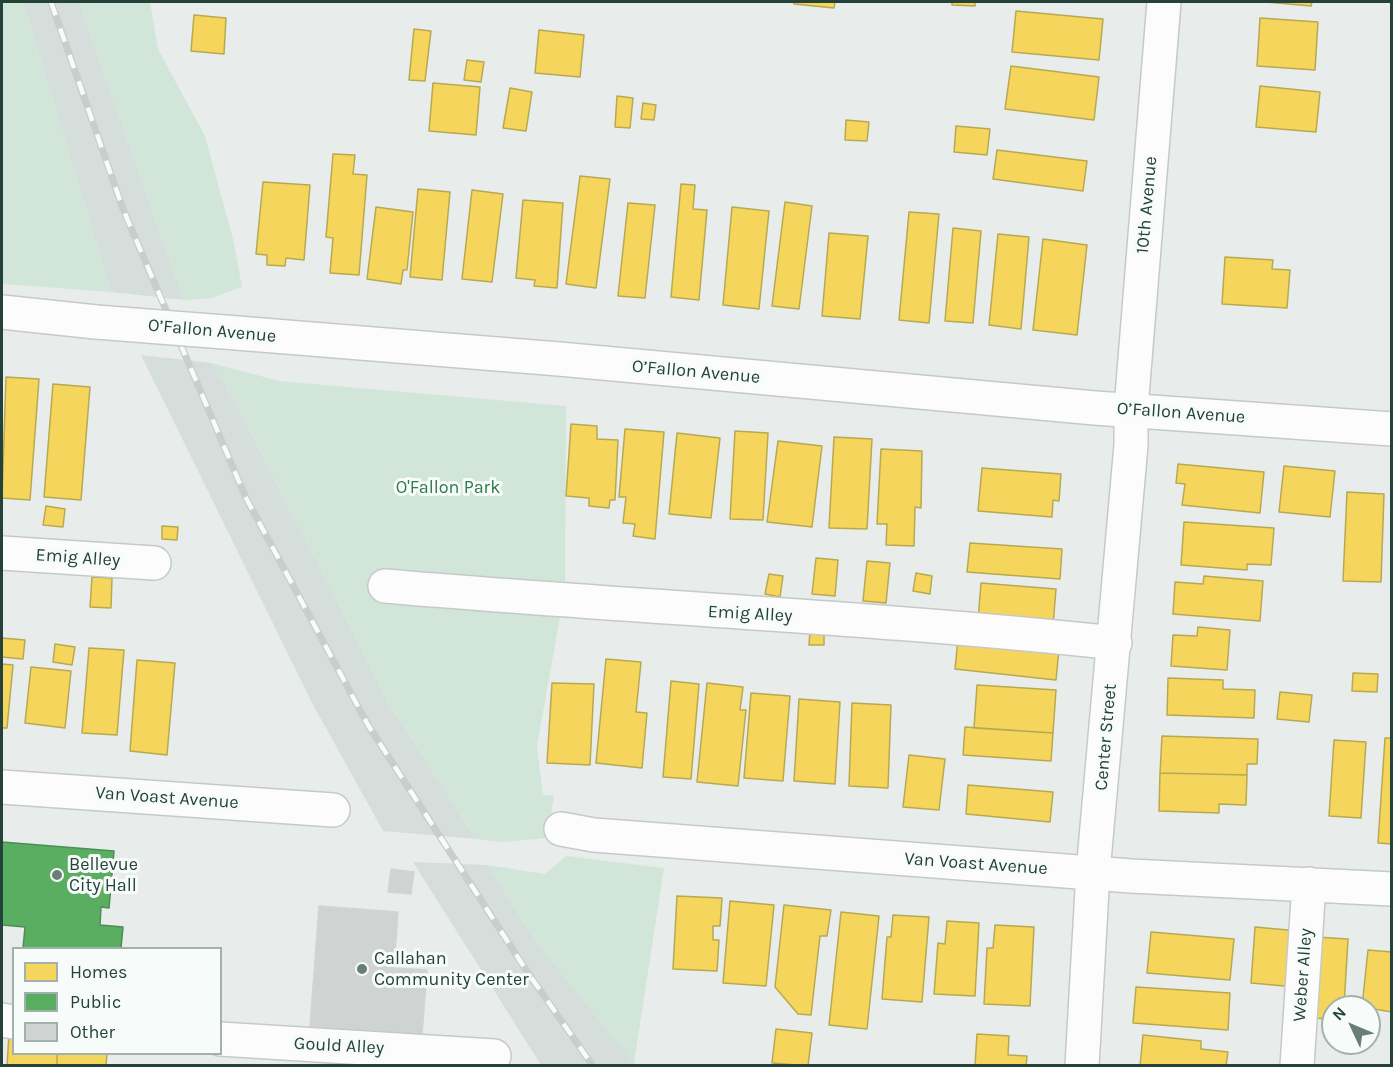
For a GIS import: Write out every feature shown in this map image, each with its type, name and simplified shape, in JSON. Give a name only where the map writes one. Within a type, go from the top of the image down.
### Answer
[{"type":"street","name":"10th Avenue","points":[[1131,408],[1164,2]]},
{"type":"street","name":"O’Fallon Avenue","points":[[2,312],[1095,408],[1131,408],[1392,429]]},
{"type":"street","name":"Center Street","points":[[1082,1065],[1093,872],[1115,643],[1131,445],[1131,408]]},
{"type":"street","name":"Emig Alley","points":[[2,553],[154,563]]},
{"type":"street","name":"Emig Alley","points":[[385,586],[565,602],[920,623],[1115,643]]},
{"type":"street","name":"Van Voast Avenue","points":[[2,787],[333,810]]},
{"type":"street","name":"Van Voast Avenue","points":[[561,829],[594,835],[1093,872],[1392,889]]},
{"type":"street","name":"Weber Alley","points":[[1297,1065],[1309,884]]},
{"type":"street","name":"Gould Alley","points":[[222,1039],[494,1056]]},
{"type":"shaded area","points":[[23,2],[79,2],[184,300],[111,292]]},
{"type":"shaded area","points":[[141,355],[212,363],[234,399],[387,700],[476,839],[383,831],[312,703]]},
{"type":"shaded area","points":[[413,862],[487,865],[536,941],[636,1065],[541,1065]]},
{"type":"green space","points":[[2,2],[23,2],[111,292],[2,284]]},
{"type":"green space","points":[[79,2],[150,2],[158,49],[205,136],[233,239],[242,287],[212,298],[184,300]]},
{"type":"green space","name":"O'Fallon Park","points":[[212,363],[279,381],[566,406],[565,589],[537,746],[543,795],[554,796],[547,838],[503,842],[476,839],[387,700],[234,399]]},
{"type":"green space","points":[[566,856],[664,868],[634,1063],[536,941],[487,865],[545,874]]},
{"type":"building: Homes","points":[[794,2],[835,2],[834,8],[794,4]]},
{"type":"building: Homes","points":[[952,2],[975,2],[975,6],[952,5]]},
{"type":"building: Homes","points":[[1266,2],[1312,2],[1311,6]]},
{"type":"building: Homes","points":[[1016,11],[1103,19],[1099,60],[1012,52]]},
{"type":"building: Homes","points":[[194,15],[226,18],[224,54],[191,51]]},
{"type":"building: Homes","points":[[1260,18],[1318,22],[1315,70],[1257,66]]},
{"type":"building: Homes","points":[[414,29],[431,31],[425,81],[409,80]]},
{"type":"building: Homes","points":[[539,30],[584,35],[580,77],[535,73]]},
{"type":"building: Homes","points":[[467,60],[484,62],[481,82],[464,80]]},
{"type":"building: Homes","points":[[1011,66],[1099,77],[1094,120],[1005,109]]},
{"type":"building: Homes","points":[[433,83],[480,87],[476,135],[429,131]]},
{"type":"building: Homes","points":[[1260,86],[1320,92],[1316,132],[1256,127]]},
{"type":"building: Homes","points":[[510,88],[532,92],[526,131],[503,128]]},
{"type":"building: Homes","points":[[617,96],[633,98],[630,128],[615,127]]},
{"type":"building: Homes","points":[[643,103],[656,105],[654,120],[641,119]]},
{"type":"building: Homes","points":[[846,120],[869,122],[867,141],[845,140]]},
{"type":"building: Homes","points":[[956,126],[990,129],[987,155],[954,152]]},
{"type":"building: Homes","points":[[997,150],[1087,161],[1083,191],[993,179]]},
{"type":"building: Homes","points":[[333,154],[355,155],[353,174],[367,175],[359,275],[330,273],[333,238],[326,237]]},
{"type":"building: Homes","points":[[580,176],[610,179],[596,288],[566,284]]},
{"type":"building: Homes","points":[[263,182],[310,185],[304,260],[286,258],[285,266],[267,265],[267,255],[256,254]]},
{"type":"building: Homes","points":[[681,184],[695,185],[693,209],[707,210],[699,300],[671,297]]},
{"type":"building: Homes","points":[[418,189],[450,192],[442,280],[410,277]]},
{"type":"building: Homes","points":[[472,190],[503,194],[492,282],[462,279]]},
{"type":"building: Homes","points":[[523,200],[563,203],[557,288],[534,286],[535,280],[516,278]]},
{"type":"building: Homes","points":[[785,202],[812,206],[799,309],[772,306]]},
{"type":"building: Homes","points":[[628,203],[655,205],[645,298],[618,296]]},
{"type":"building: Homes","points":[[376,207],[413,212],[407,270],[403,270],[401,284],[367,279]]},
{"type":"building: Homes","points":[[732,207],[769,211],[759,309],[723,305]]},
{"type":"building: Homes","points":[[909,212],[939,214],[929,323],[899,320]]},
{"type":"building: Homes","points":[[953,228],[981,231],[973,323],[945,321]]},
{"type":"building: Homes","points":[[829,233],[868,236],[860,319],[822,316]]},
{"type":"building: Homes","points":[[998,234],[1029,237],[1021,329],[989,325]]},
{"type":"building: Homes","points":[[1043,239],[1087,245],[1077,335],[1033,330]]},
{"type":"building: Homes","points":[[1225,257],[1273,260],[1272,269],[1290,270],[1287,308],[1222,304]]},
{"type":"building: Homes","points":[[6,377],[39,379],[30,500],[2,498]]},
{"type":"building: Homes","points":[[53,384],[90,387],[81,500],[44,497]]},
{"type":"building: Homes","points":[[571,424],[597,426],[597,439],[618,440],[615,500],[610,500],[609,508],[589,506],[589,498],[566,496]]},
{"type":"building: Homes","points":[[625,429],[664,432],[655,539],[633,536],[635,524],[623,523],[626,497],[619,497]]},
{"type":"building: Homes","points":[[735,431],[768,433],[763,520],[730,519]]},
{"type":"building: Homes","points":[[677,433],[720,438],[711,518],[669,514]]},
{"type":"building: Homes","points":[[834,437],[872,439],[867,529],[829,528]]},
{"type":"building: Homes","points":[[778,441],[822,446],[812,527],[767,522]]},
{"type":"building: Homes","points":[[881,449],[922,451],[921,508],[915,507],[914,546],[886,545],[887,524],[877,524]]},
{"type":"building: Homes","points":[[1178,464],[1264,472],[1260,513],[1182,505],[1185,484],[1176,483]]},
{"type":"building: Homes","points":[[1284,466],[1335,471],[1330,517],[1279,512]]},
{"type":"building: Homes","points":[[982,468],[1061,474],[1059,501],[1053,500],[1052,517],[978,511]]},
{"type":"building: Homes","points":[[1347,492],[1384,494],[1381,582],[1343,581]]},
{"type":"building: Homes","points":[[46,506],[65,509],[63,527],[43,525]]},
{"type":"building: Homes","points":[[1184,522],[1274,528],[1271,565],[1247,564],[1247,570],[1181,565]]},
{"type":"building: Homes","points":[[162,526],[178,527],[177,540],[162,539]]},
{"type":"building: Homes","points":[[970,543],[1062,549],[1060,579],[967,572]]},
{"type":"building: Homes","points":[[816,558],[838,560],[835,596],[812,594]]},
{"type":"building: Homes","points":[[867,561],[890,563],[886,603],[863,601]]},
{"type":"building: Homes","points":[[916,573],[932,576],[930,594],[913,591]]},
{"type":"building: Homes","points":[[769,574],[783,576],[780,597],[765,594]]},
{"type":"building: Homes","points":[[1204,576],[1263,581],[1260,621],[1173,614],[1175,582],[1203,584]]},
{"type":"building: Homes","points":[[92,577],[112,578],[111,608],[90,607]]},
{"type":"building: Homes","points":[[981,583],[1056,589],[1053,626],[978,620]]},
{"type":"building: Homes","points":[[1198,627],[1230,630],[1227,670],[1171,666],[1173,635],[1197,636]]},
{"type":"building: Homes","points":[[810,631],[824,631],[824,645],[809,645]]},
{"type":"building: Homes","points":[[2,638],[25,640],[23,659],[2,657]]},
{"type":"building: Homes","points":[[958,639],[1059,649],[1056,680],[955,669]]},
{"type":"building: Homes","points":[[55,644],[75,647],[72,665],[53,662]]},
{"type":"building: Homes","points":[[89,648],[124,650],[117,735],[82,733]]},
{"type":"building: Homes","points":[[606,659],[641,662],[636,712],[647,713],[642,768],[596,763]]},
{"type":"building: Homes","points":[[137,660],[175,663],[167,755],[130,751]]},
{"type":"building: Homes","points":[[2,664],[13,665],[7,728],[2,728]]},
{"type":"building: Homes","points":[[31,667],[71,671],[65,728],[25,723]]},
{"type":"building: Homes","points":[[1353,673],[1378,674],[1377,692],[1352,691]]},
{"type":"building: Homes","points":[[1168,678],[1223,680],[1223,689],[1255,690],[1254,718],[1167,715]]},
{"type":"building: Homes","points":[[671,681],[699,684],[691,779],[663,777]]},
{"type":"building: Homes","points":[[552,683],[594,684],[590,765],[547,763]]},
{"type":"building: Homes","points":[[707,683],[743,687],[740,710],[746,710],[738,786],[697,782]]},
{"type":"building: Homes","points":[[977,685],[1056,690],[1053,733],[974,728]]},
{"type":"building: Homes","points":[[1280,692],[1312,695],[1309,722],[1277,719]]},
{"type":"building: Homes","points":[[751,693],[790,696],[783,781],[744,778]]},
{"type":"building: Homes","points":[[799,699],[840,702],[835,784],[794,781]]},
{"type":"building: Homes","points":[[852,703],[891,705],[888,788],[849,786]]},
{"type":"building: Homes","points":[[965,727],[1053,733],[1051,761],[963,755]]},
{"type":"building: Homes","points":[[1162,736],[1258,739],[1257,764],[1247,764],[1247,775],[1160,773]]},
{"type":"building: Homes","points":[[1385,738],[1392,738],[1392,844],[1378,843]]},
{"type":"building: Homes","points":[[1334,740],[1366,742],[1361,818],[1329,816]]},
{"type":"building: Homes","points":[[909,755],[945,759],[939,810],[903,807]]},
{"type":"building: Homes","points":[[1160,773],[1247,775],[1246,805],[1219,804],[1219,813],[1159,811]]},
{"type":"building: Homes","points":[[968,785],[1053,792],[1050,822],[966,814]]},
{"type":"building: Homes","points":[[677,896],[722,898],[720,926],[713,926],[713,940],[719,940],[717,971],[673,969]]},
{"type":"building: Homes","points":[[730,901],[774,905],[766,986],[723,983]]},
{"type":"building: Homes","points":[[784,905],[831,910],[827,936],[820,936],[811,1015],[798,1014],[775,987]]},
{"type":"building: Homes","points":[[841,912],[879,916],[867,1029],[829,1025]]},
{"type":"building: Homes","points":[[893,915],[929,917],[922,1002],[882,999],[887,937],[891,937]]},
{"type":"building: Homes","points":[[947,921],[979,923],[975,996],[934,994],[938,943],[945,944]]},
{"type":"building: Homes","points":[[995,925],[1034,927],[1030,1006],[984,1004],[987,948],[993,948]]},
{"type":"building: Homes","points":[[1255,927],[1299,931],[1295,987],[1251,983]]},
{"type":"building: Homes","points":[[1151,932],[1234,939],[1230,980],[1147,973]]},
{"type":"building: Homes","points":[[1316,937],[1348,939],[1345,995],[1321,995],[1321,1018],[1311,1018]]},
{"type":"building: Homes","points":[[1368,950],[1392,952],[1392,1012],[1381,1010],[1381,995],[1363,995]]},
{"type":"building: Homes","points":[[1136,987],[1230,993],[1228,1030],[1133,1023]]},
{"type":"building: Homes","points":[[776,1029],[812,1033],[808,1066],[772,1063]]},
{"type":"building: Homes","points":[[9,1033],[12,1033],[12,1055],[57,1055],[57,1066],[7,1066]]},
{"type":"building: Homes","points":[[977,1034],[1009,1036],[1008,1055],[1027,1056],[1026,1066],[975,1066]]},
{"type":"building: Homes","points":[[1143,1035],[1201,1041],[1201,1049],[1228,1052],[1226,1066],[1140,1066]]},
{"type":"building: Homes","points":[[57,1055],[107,1055],[106,1066],[57,1066]]},
{"type":"building: Public","name":"Bellevue City Hall","points":[[2,842],[114,851],[109,908],[101,907],[100,925],[123,927],[121,947],[23,947],[25,927],[2,925]]},
{"type":"building: Other","points":[[391,869],[414,872],[411,894],[388,892]]},
{"type":"building: Other","name":"Callahan Community Center","points":[[319,906],[398,912],[394,968],[427,970],[422,1035],[310,1026]]},
{"type":"railway","points":[[51,2],[123,209],[246,498],[368,725],[528,973],[593,1066]]},
{"type":"place","name":"Bellevue City Hall","points":[[57,875]]},
{"type":"place","name":"Callahan Community Center","points":[[362,969]]}]
